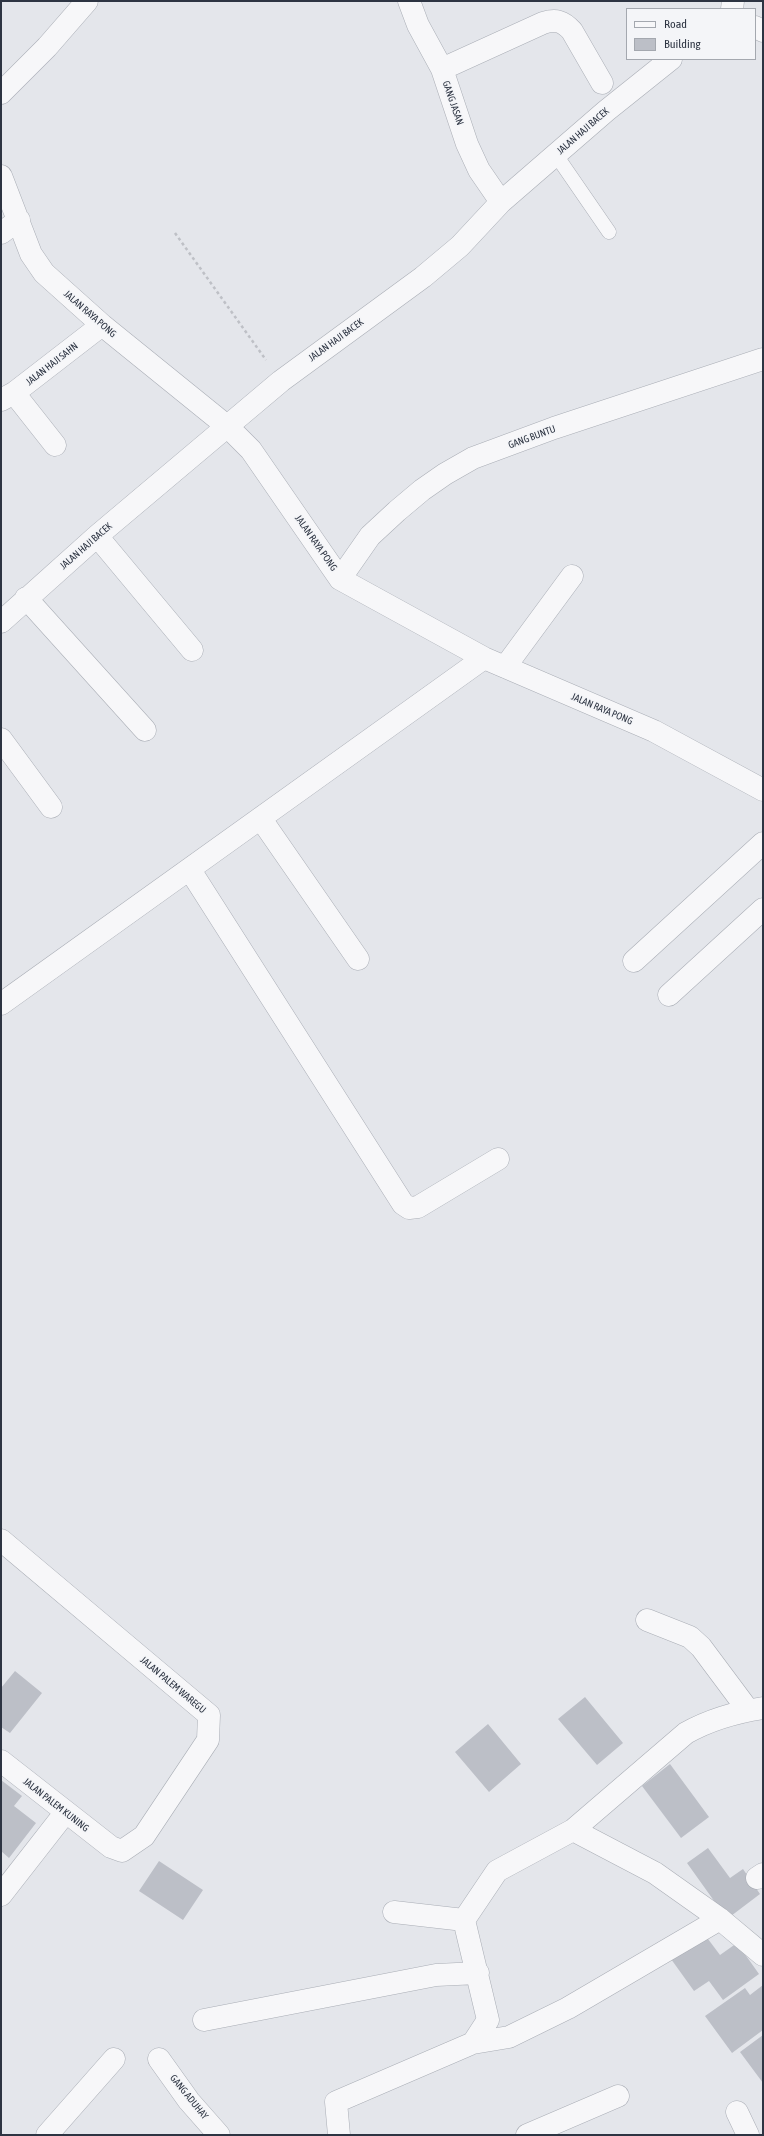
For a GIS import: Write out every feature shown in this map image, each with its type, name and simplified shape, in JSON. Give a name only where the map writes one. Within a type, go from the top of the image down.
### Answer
[{"type":"street","points":[[1,93],[47,47],[87,1]]},
{"type":"street","name":"GANG JASAN","points":[[409,1],[418,25],[442,69],[467,144],[479,170],[501,202]]},
{"type":"street","points":[[442,69],[543,23],[558,20],[566,24],[572,31],[602,83]]},
{"type":"street","name":"JALAN HAJI BACEK","points":[[1,622],[97,536],[281,381],[423,277],[460,246],[501,202],[606,111],[670,60]]},
{"type":"street","name":"JALAN RAYA PONG","points":[[1,176],[31,254],[44,273],[102,326],[228,427],[251,450],[340,578],[484,658],[654,731],[763,790]]},
{"type":"street","points":[[1,233],[19,220]]},
{"type":"street","name":"JALAN HAJI SAHN","points":[[8,396],[102,326]]},
{"type":"street","name":"GANG BUNTU","points":[[340,578],[370,536],[422,490],[445,474],[473,458],[554,428],[763,359]]},
{"type":"street","points":[[8,396],[55,445]]},
{"type":"street","points":[[97,536],[192,650]]},
{"type":"street","points":[[505,667],[572,576]]},
{"type":"street","points":[[26,598],[145,730]]},
{"type":"street","points":[[1,1004],[484,658]]},
{"type":"street","points":[[1,740],[51,807]]},
{"type":"street","points":[[261,819],[358,959]]},
{"type":"street","points":[[634,962],[763,843]]},
{"type":"street","points":[[190,870],[403,1204],[408,1208],[418,1206],[498,1159]]},
{"type":"street","points":[[669,995],[763,910]]},
{"type":"street","name":"JALAN PALEM WAREGU","points":[[1,1540],[209,1715],[208,1740],[144,1836],[122,1851],[111,1847]]},
{"type":"street","points":[[473,2043],[488,2020],[478,1973],[464,1920],[497,1872],[573,1830],[686,1733],[702,1724],[756,1709],[702,1647],[690,1637],[647,1620]]},
{"type":"street","name":"JALAN PALEM KUNING","points":[[1,1761],[65,1813],[111,1847]]},
{"type":"street","points":[[1,1895],[65,1813]]},
{"type":"street","points":[[573,1830],[655,1873],[720,1918],[763,1956]]},
{"type":"street","points":[[394,1912],[464,1920]]},
{"type":"street","points":[[339,2135],[336,2102],[473,2043],[509,2037],[568,2008],[720,1918]]},
{"type":"street","points":[[204,2020],[436,1975],[478,1973]]},
{"type":"street","points":[[47,2135],[114,2059]]},
{"type":"street","name":"GANG ADUHAY","points":[[159,2059],[189,2100],[219,2135]]},
{"type":"street","points":[[526,2135],[618,2096]]},
{"type":"street","points":[[737,2112],[748,2135]]},
{"type":"lane","points":[[556,155],[609,232]]},
{"type":"path","points":[[175,233],[281,381]]},
{"type":"building","points":[[15,1671],[42,1693],[10,1733],[1,1727],[1,1688]]},
{"type":"building","points":[[585,1697],[623,1743],[597,1765],[558,1719]]},
{"type":"building","points":[[488,1724],[521,1764],[489,1792],[455,1752]]},
{"type":"building","points":[[670,1764],[709,1817],[681,1838],[642,1786]]},
{"type":"building","points":[[1,1780],[22,1796],[14,1806],[36,1823],[9,1858],[1,1851]]},
{"type":"building","points":[[708,1848],[730,1878],[743,1869],[760,1894],[727,1919],[687,1863]]},
{"type":"building","points":[[159,1861],[203,1890],[183,1920],[139,1891]]},
{"type":"building","points":[[705,1935],[720,1955],[737,1943],[759,1974],[723,2000],[709,1981],[694,1991],[671,1959]]},
{"type":"building","points":[[763,1985],[763,2030],[732,2053],[705,2016],[745,1988],[750,1995]]},
{"type":"building","points":[[763,2035],[763,2083],[740,2052]]}]
